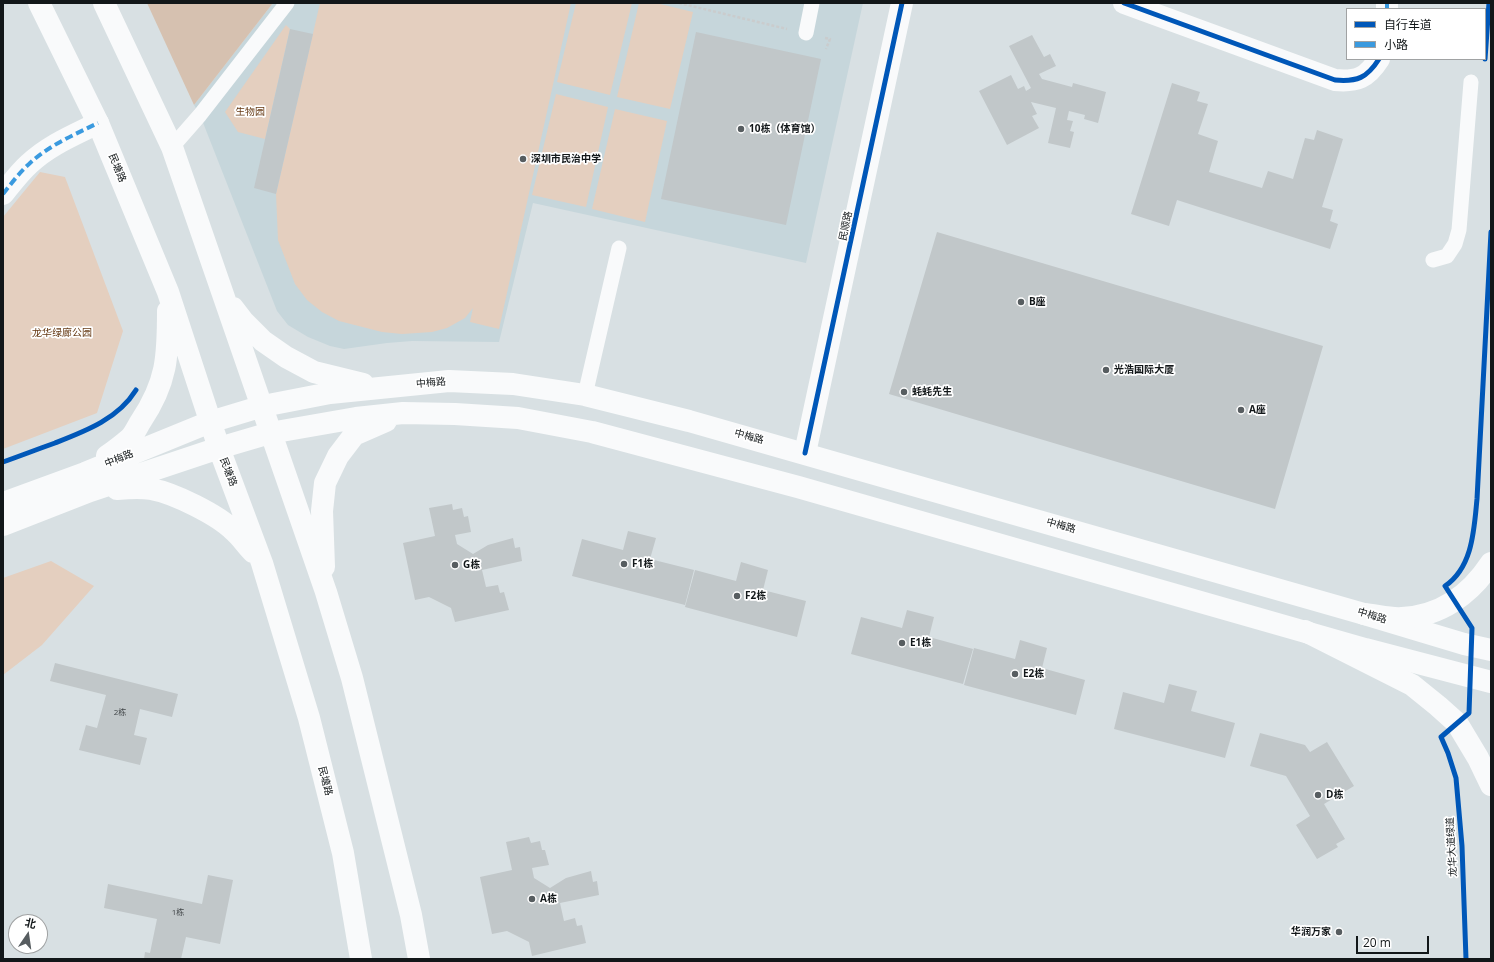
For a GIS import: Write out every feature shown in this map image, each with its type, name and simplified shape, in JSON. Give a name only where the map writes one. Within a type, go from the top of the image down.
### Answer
[{"type":"main road","name":"民塘路","points":[[39,3],[98,123],[168,292],[219,448],[262,563],[309,718],[343,853],[361,959]]},
{"type":"main road","points":[[104,3],[172,147],[263,406],[270,433],[326,592],[352,678],[411,915],[420,959]]},
{"type":"main road","name":"民顺路","points":[[805,453],[902,3]]},
{"type":"main road","points":[[1124,3],[1335,80],[1350,81],[1363,77],[1373,68],[1378,60]]},
{"type":"main road","points":[[3,194],[28,164],[43,152],[57,143],[98,123]]},
{"type":"main road","points":[[222,291],[243,321],[263,341],[286,357],[314,372],[378,387]]},
{"type":"main road","points":[[88,482],[130,438],[147,412],[158,389],[165,371],[168,349],[168,292]]},
{"type":"main road","name":"中梅路","points":[[3,525],[210,422],[263,406],[330,393],[378,387],[449,381],[513,384],[585,395],[689,421],[805,453],[1464,644],[1491,650]]},
{"type":"main road","points":[[326,592],[322,511],[325,483],[338,456],[354,435],[403,413]]},
{"type":"main road","name":"中梅路","points":[[3,503],[219,448],[270,433],[356,418],[403,413],[455,414],[518,418],[592,432],[798,487],[1365,649],[1491,682]]},
{"type":"main road","points":[[88,482],[129,488],[152,489],[173,496],[213,515],[234,530],[262,563]]},
{"type":"main road","points":[[1364,614],[1400,618],[1434,612],[1447,606],[1467,592],[1484,574],[1491,563]]},
{"type":"main road","points":[[1305,631],[1412,685],[1438,706],[1457,723],[1478,758],[1491,785]]},
{"type":"lane","points":[[172,147],[200,114],[287,3]]},
{"type":"lane","points":[[806,33],[812,3]]},
{"type":"lane","points":[[1433,260],[1447,256],[1455,244],[1459,230],[1471,82]]},
{"type":"lane","points":[[585,395],[619,248]]},
{"type":"path","points":[[678,3],[830,39],[826,49]]},
{"type":"shaded area","points":[[147,3],[273,3],[194,105]]},
{"type":"shaded area","name":"深圳市民治中学","points":[[273,3],[863,3],[806,263],[533,203],[499,342],[412,341],[344,349],[330,346],[308,337],[288,325],[277,311],[200,115],[194,105]]},
{"type":"green space","points":[[320,3],[571,3],[499,329],[470,322],[473,308],[465,318],[447,328],[432,332],[402,334],[382,332],[339,321],[322,312],[307,300],[295,284],[278,240],[276,194]]},
{"type":"green space","points":[[576,3],[632,3],[610,95],[557,82]]},
{"type":"green space","points":[[639,3],[656,3],[693,12],[670,109],[617,97]]},
{"type":"green space","name":"生物园","points":[[286,25],[290,29],[265,139],[238,132],[225,112]]},
{"type":"green space","points":[[556,94],[608,107],[586,207],[532,195]]},
{"type":"green space","points":[[615,109],[667,121],[645,222],[592,209]]},
{"type":"green space","name":"龙华绿廊公园","points":[[40,172],[65,177],[123,331],[97,413],[3,449],[3,217]]},
{"type":"green space","points":[[51,561],[94,586],[42,645],[3,675],[3,578]]},
{"type":"building","points":[[290,29],[313,34],[276,194],[254,188]]},
{"type":"building","name":"10栋（体育馆）","points":[[696,32],[821,59],[786,225],[661,199]]},
{"type":"building","points":[[1032,35],[1044,57],[1050,54],[1056,66],[1039,74],[1042,79],[1072,87],[1073,83],[1106,92],[1098,123],[1084,119],[1085,115],[1069,111],[1067,120],[1073,121],[1070,131],[1074,132],[1070,148],[1048,143],[1056,108],[1031,102],[1037,114],[1032,116],[1039,128],[1007,145],[979,91],[1011,75],[1018,89],[1024,86],[1026,91],[1031,88],[1009,46]]},
{"type":"building","points":[[1172,83],[1200,92],[1197,101],[1208,104],[1198,134],[1218,141],[1209,172],[1262,188],[1268,171],[1293,179],[1305,138],[1314,140],[1317,130],[1343,139],[1322,207],[1333,210],[1330,221],[1338,224],[1330,249],[1177,200],[1169,226],[1131,214]]},
{"type":"building","name":"光浩国际大厦","points":[[937,232],[1323,346],[1275,509],[889,394]]},
{"type":"building","name":"G栋","points":[[452,504],[453,510],[462,508],[464,517],[468,516],[471,532],[455,535],[457,544],[473,554],[488,545],[513,538],[515,548],[520,547],[522,561],[482,570],[486,587],[498,585],[500,593],[504,592],[509,610],[455,622],[451,608],[429,597],[415,600],[403,543],[435,536],[429,508]]},
{"type":"building","name":"F1栋","points":[[628,531],[656,538],[650,559],[694,570],[685,605],[572,576],[582,539],[623,550]]},
{"type":"building","name":"F2栋","points":[[741,562],[768,570],[763,590],[806,601],[797,637],[685,607],[695,570],[736,581]]},
{"type":"building","name":"E1栋","points":[[907,610],[934,617],[929,637],[973,649],[963,684],[851,654],[861,617],[902,628]]},
{"type":"building","name":"E2栋","points":[[1020,640],[1047,648],[1042,668],[1085,680],[1076,715],[964,685],[974,648],[1015,659]]},
{"type":"building","points":[[55,663],[178,694],[172,717],[140,709],[134,735],[147,738],[140,765],[79,750],[86,725],[97,728],[106,695],[50,681]]},
{"type":"building","points":[[1169,684],[1197,691],[1191,711],[1235,723],[1225,758],[1114,729],[1123,692],[1164,703]]},
{"type":"building","name":"D栋","points":[[1260,733],[1305,745],[1310,752],[1327,742],[1354,786],[1324,804],[1345,839],[1336,844],[1338,847],[1317,859],[1296,825],[1310,816],[1286,776],[1250,766]]},
{"type":"building","name":"A栋","points":[[529,837],[531,843],[540,841],[542,850],[545,850],[549,865],[532,868],[534,878],[550,888],[566,878],[591,871],[593,882],[597,881],[599,895],[560,903],[564,921],[575,918],[577,926],[582,925],[586,943],[532,956],[529,942],[507,931],[492,934],[480,877],[512,870],[506,842]]},
{"type":"building","points":[[208,875],[233,880],[220,944],[186,937],[181,959],[144,959],[145,952],[150,953],[157,919],[104,908],[108,884],[202,904]]},
{"type":"marked path","points":[[1387,3],[1387,8]]},
{"type":"marked path","points":[[3,194],[22,171],[45,151],[98,123]]},
{"type":"cycle path","points":[[805,453],[902,3]]},
{"type":"cycle path","points":[[1124,3],[1335,80],[1349,80],[1366,75],[1378,60]]},
{"type":"cycle path","points":[[1486,45],[1489,3]]},
{"type":"cycle path","name":"龙华大道绿道","points":[[1466,959],[1462,846],[1456,778],[1441,737],[1469,713],[1472,628],[1445,586],[1454,578],[1467,558],[1475,523],[1491,232]]},
{"type":"cycle path","points":[[3,462],[90,429],[120,409],[136,390]]},
{"type":"place","name":"10栋（体育馆）","points":[[741,129]]},
{"type":"place","name":"深圳市民治中学","points":[[523,159]]},
{"type":"place","name":"B座","points":[[1021,302]]},
{"type":"place","name":"光浩国际大厦","points":[[1106,370]]},
{"type":"place","name":"蚝蚝先生","points":[[904,392]]},
{"type":"place","name":"A座","points":[[1241,410]]},
{"type":"place","name":"F1栋","points":[[624,564]]},
{"type":"place","name":"G栋","points":[[455,565]]},
{"type":"place","name":"F2栋","points":[[737,596]]},
{"type":"place","name":"E1栋","points":[[902,643]]},
{"type":"place","name":"E2栋","points":[[1015,674]]},
{"type":"place","name":"D栋","points":[[1318,795]]},
{"type":"place","name":"A栋","points":[[532,899]]},
{"type":"place","name":"华润万家","points":[[1339,932]]}]
